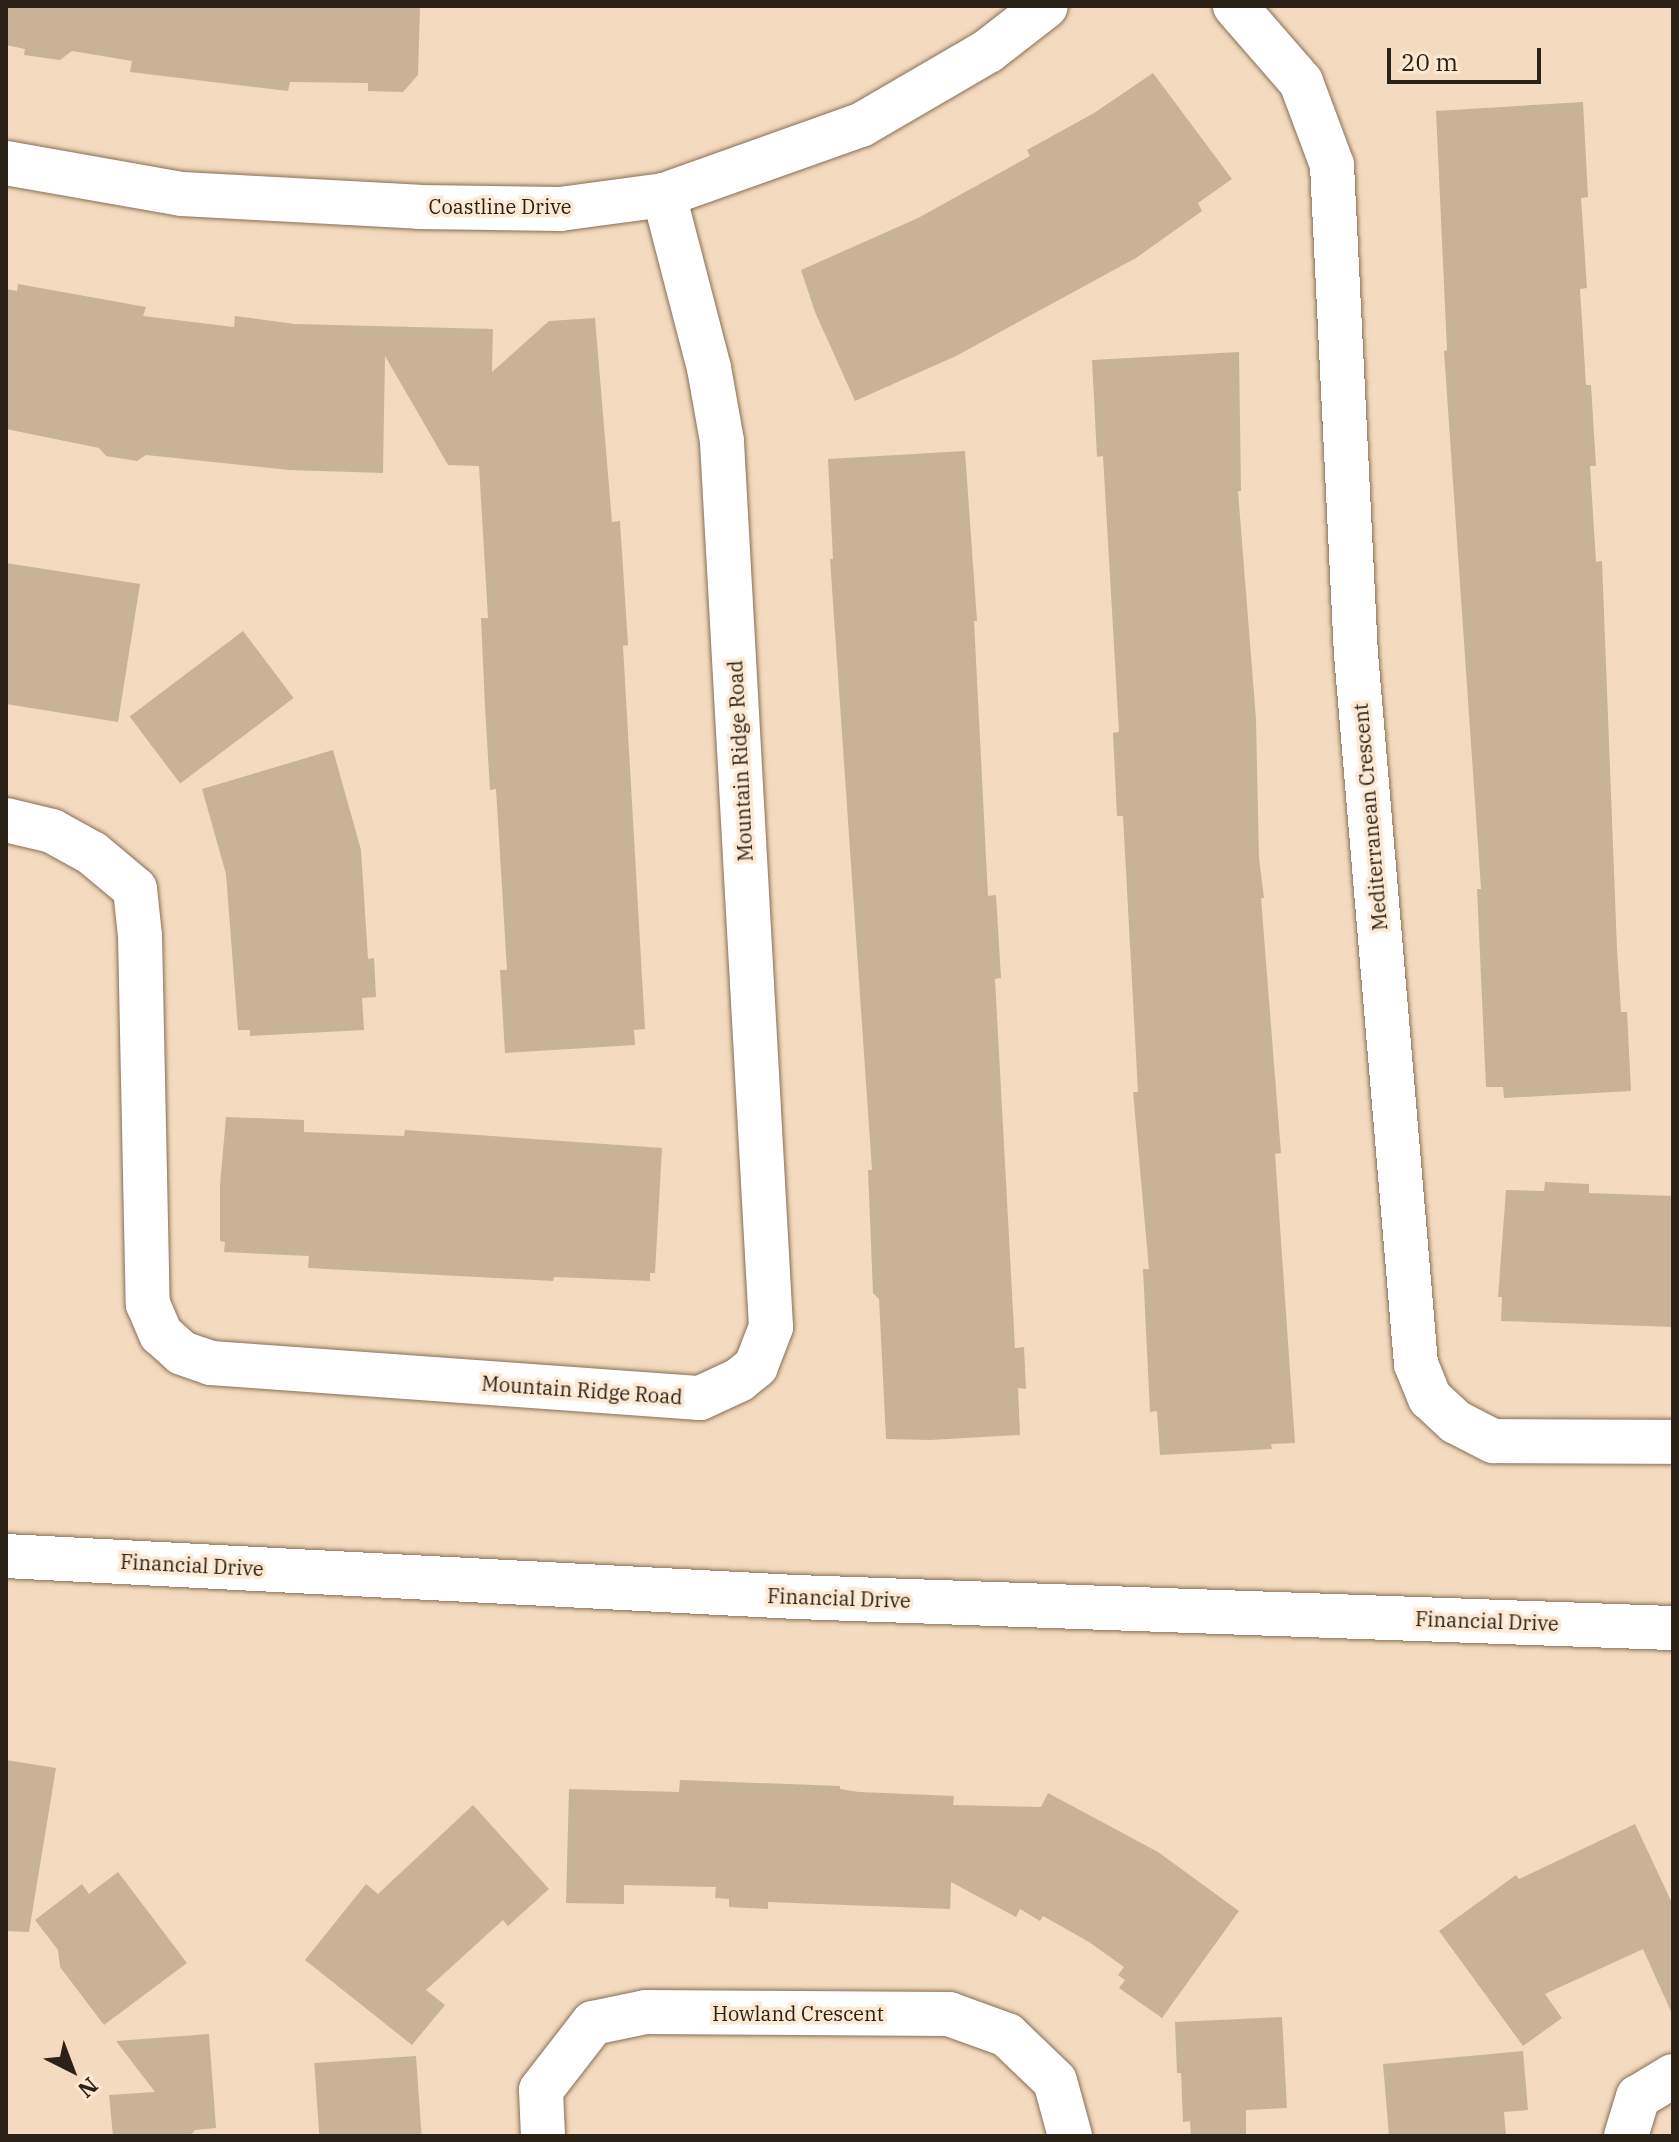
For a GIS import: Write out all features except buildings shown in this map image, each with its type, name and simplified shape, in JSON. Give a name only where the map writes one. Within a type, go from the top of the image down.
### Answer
[{"type":"street","name":"Coastline Drive","points":[[6,163],[182,194],[419,207],[560,209],[664,195],[861,125],[988,51],[1046,6]]},
{"type":"street","name":"Mediterranean Crescent","points":[[1235,6],[1301,82],[1332,165],[1356,654],[1416,1364],[1430,1398],[1456,1422],[1493,1441],[1673,1442]]},
{"type":"street","name":"Mountain Ridge Road","points":[[6,820],[52,831],[92,853],[135,889],[140,936],[148,1304],[161,1334],[182,1353],[211,1363],[700,1398],[739,1380],[756,1366],[771,1327],[722,441],[709,368],[664,195]]},
{"type":"street","name":"Financial Drive","points":[[6,1556],[797,1597],[1673,1628]]},
{"type":"street","name":"Howland Crescent","points":[[543,2136],[541,2090],[593,2023],[646,2012],[949,2014],[1007,2035],[1055,2081],[1070,2136]]},
{"type":"street","points":[[1626,2136],[1638,2097],[1673,2076]]}]
